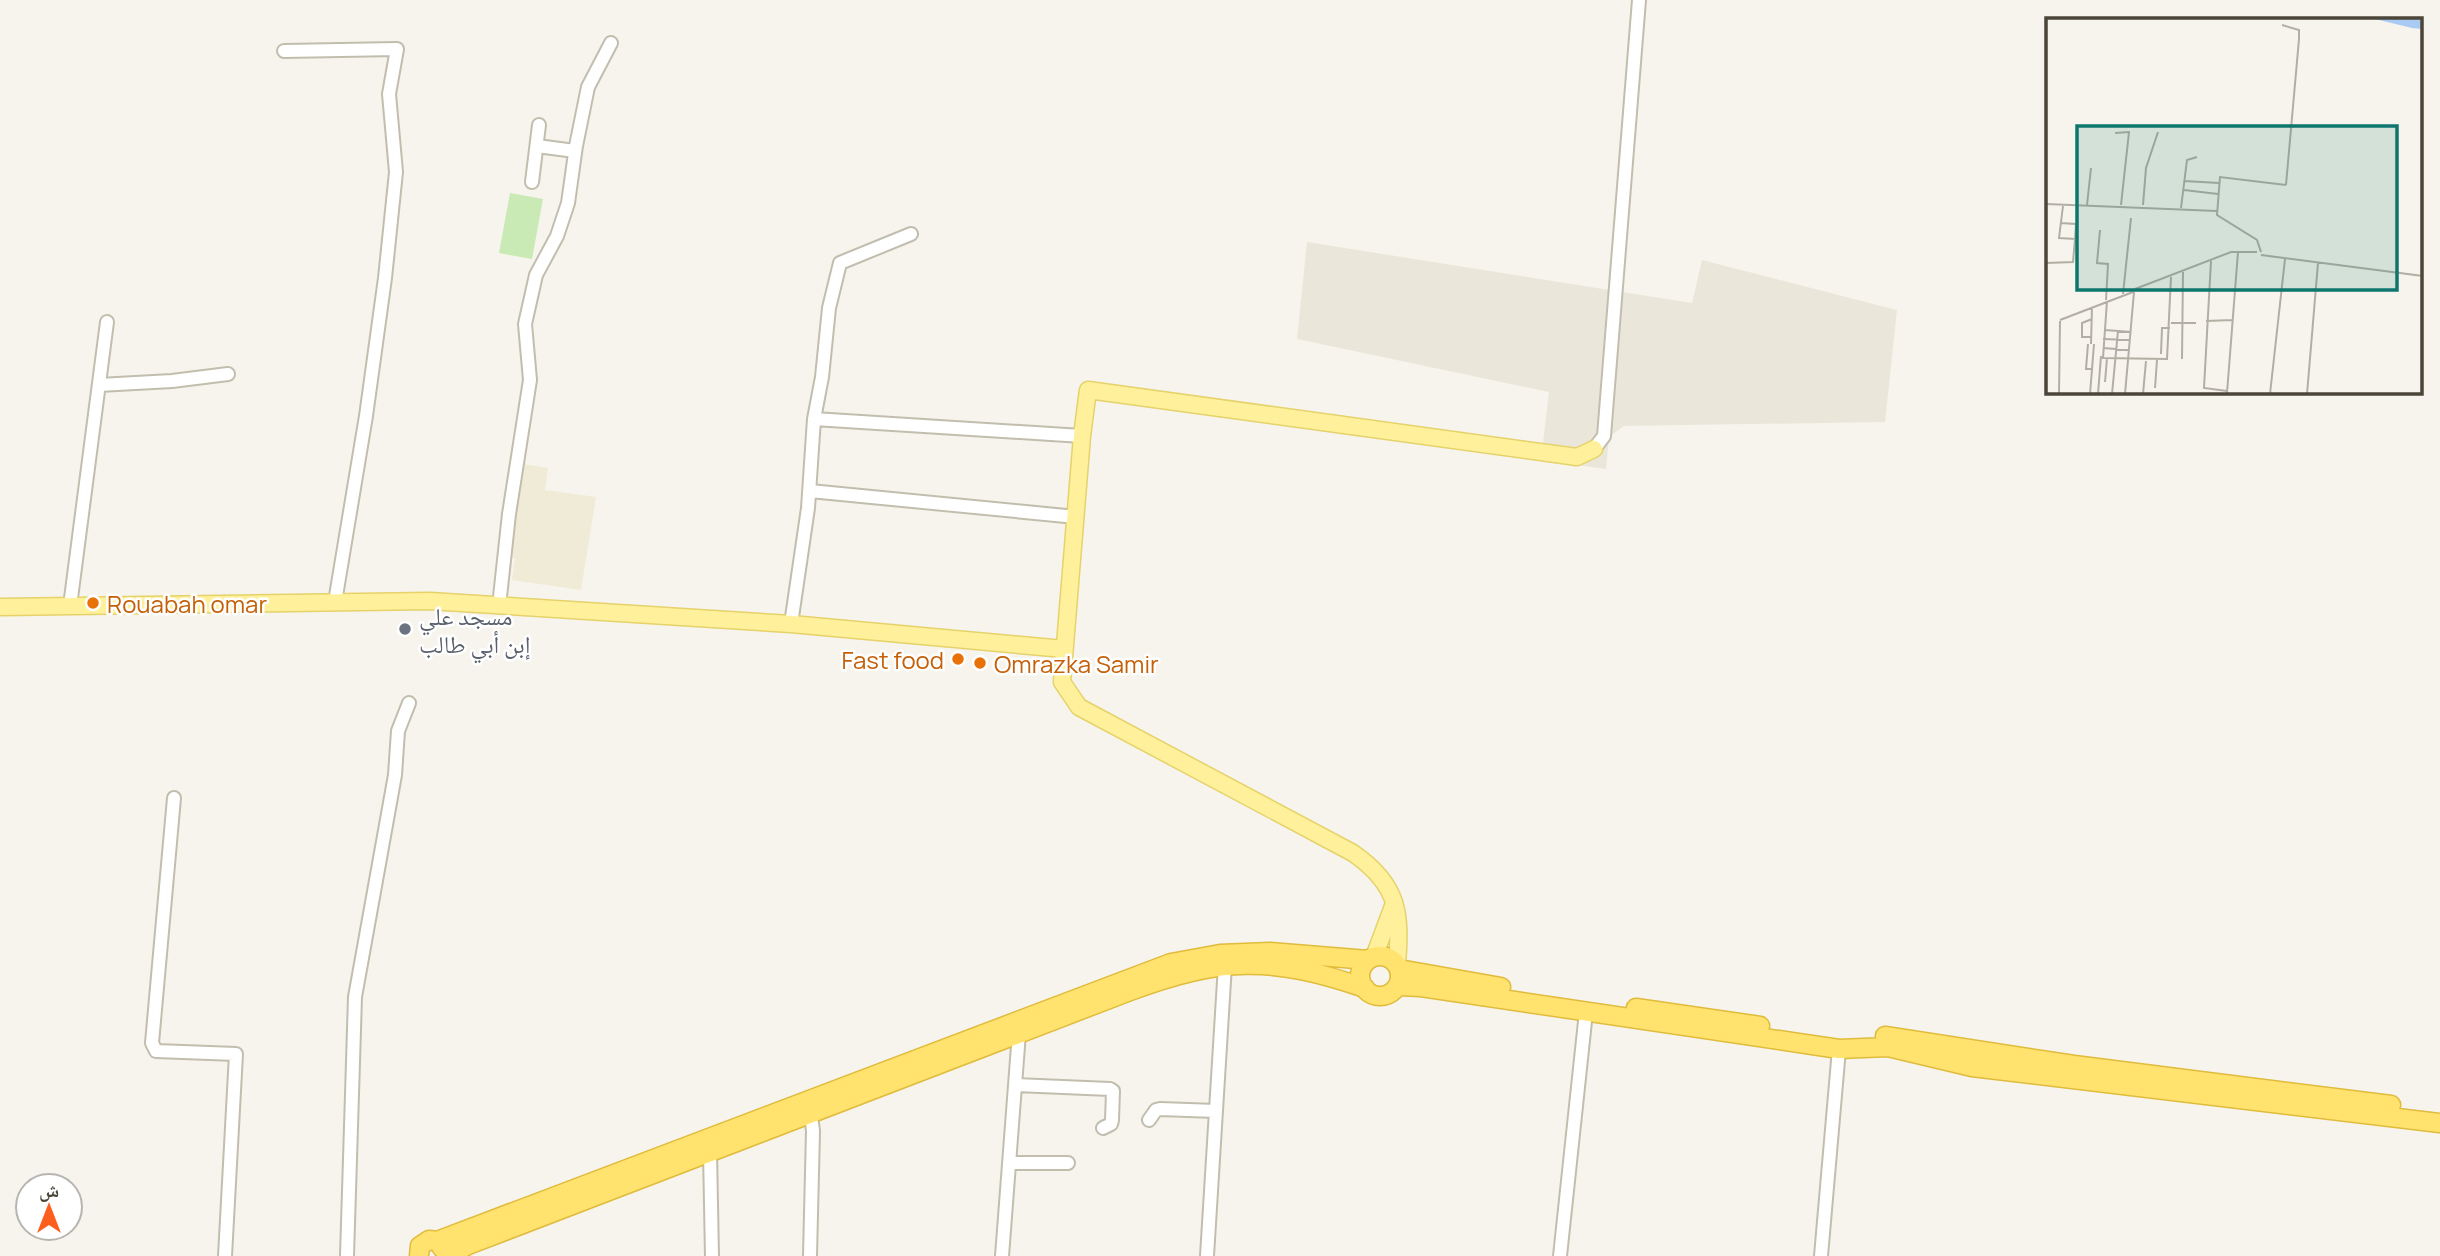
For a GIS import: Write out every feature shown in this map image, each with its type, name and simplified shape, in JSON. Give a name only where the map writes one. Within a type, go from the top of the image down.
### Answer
[{"type":"highway","points":[[402,1256],[430,1250],[1171,963],[1220,954],[1269,951],[1387,957],[1398,973],[1421,987],[1839,1049],[1888,1047],[1972,1067],[2440,1123]]},
{"type":"highway","points":[[1364,988],[1361,973],[1371,958]]},
{"type":"highway","points":[[448,1256],[468,1245],[1151,983],[1225,965],[1253,964],[1285,966],[1318,974],[1382,996],[1391,993],[1398,973]]},
{"type":"highway","points":[[1398,973],[1839,1038],[1888,1036],[2074,1065],[2440,1111]]},
{"type":"main road","points":[[1398,973],[1399,934],[1392,897],[1385,880],[1373,867],[1353,853],[1079,707],[1062,681],[1088,390],[1577,457],[1594,449]]},
{"type":"main road","points":[[0,607],[430,601],[791,624],[1064,649]]},
{"type":"main road","points":[[1371,958],[1393,906]]},
{"type":"street","points":[[1594,449],[1604,436],[1639,0]]},
{"type":"street","points":[[499,606],[509,514],[530,380],[525,324],[536,275],[557,236],[568,203],[588,87],[611,43]]},
{"type":"street","points":[[284,51],[397,49],[389,94],[396,172],[385,278],[366,416],[335,602]]},
{"type":"street","points":[[532,181],[539,125]]},
{"type":"street","points":[[537,146],[575,151]]},
{"type":"street","points":[[791,624],[810,491],[814,419],[822,377],[829,308],[840,263],[911,233]]},
{"type":"street","points":[[70,606],[107,322]]},
{"type":"street","points":[[99,385],[172,381],[228,374]]},
{"type":"street","points":[[814,419],[1082,436]]},
{"type":"street","points":[[810,491],[1076,517]]},
{"type":"street","points":[[347,1256],[355,997],[395,775],[398,731],[409,703]]},
{"type":"street","points":[[174,798],[152,1043],[156,1051],[236,1054],[225,1256]]},
{"type":"street","points":[[1207,1256],[1225,965]]},
{"type":"street","points":[[1559,1256],[1586,1012]]},
{"type":"street","points":[[1002,1256],[1020,1033]]},
{"type":"street","points":[[1821,1256],[1839,1049]]},
{"type":"street","points":[[1015,1085],[1110,1089],[1113,1091],[1112,1120],[1111,1124],[1103,1128]]},
{"type":"street","points":[[1149,1120],[1156,1110],[1160,1109],[1216,1111]]},
{"type":"street","points":[[806,1115],[812,1123],[813,1131],[810,1256]]},
{"type":"street","points":[[710,1152],[712,1256]]},
{"type":"street","points":[[1009,1164],[1068,1163]]},
{"type":"shaded area","points":[[1307,242],[1692,303],[1702,260],[1897,310],[1885,422],[1624,426],[1609,437],[1606,469],[1541,460],[1549,392],[1297,339]]},
{"type":"shaded area","points":[[523,464],[548,468],[545,490],[596,497],[581,590],[512,580],[515,558],[509,557]]},
{"type":"green space","points":[[510,193],[543,199],[532,259],[499,253]]},
{"type":"place","name":"Rouabah omar","points":[[93,603]]},
{"type":"place","name":"مسجد علي إبن أبي طالب","points":[[405,629]]},
{"type":"place","name":"Fast food","points":[[958,659]]},
{"type":"place","name":"Omrazka Samir","points":[[980,663]]}]
